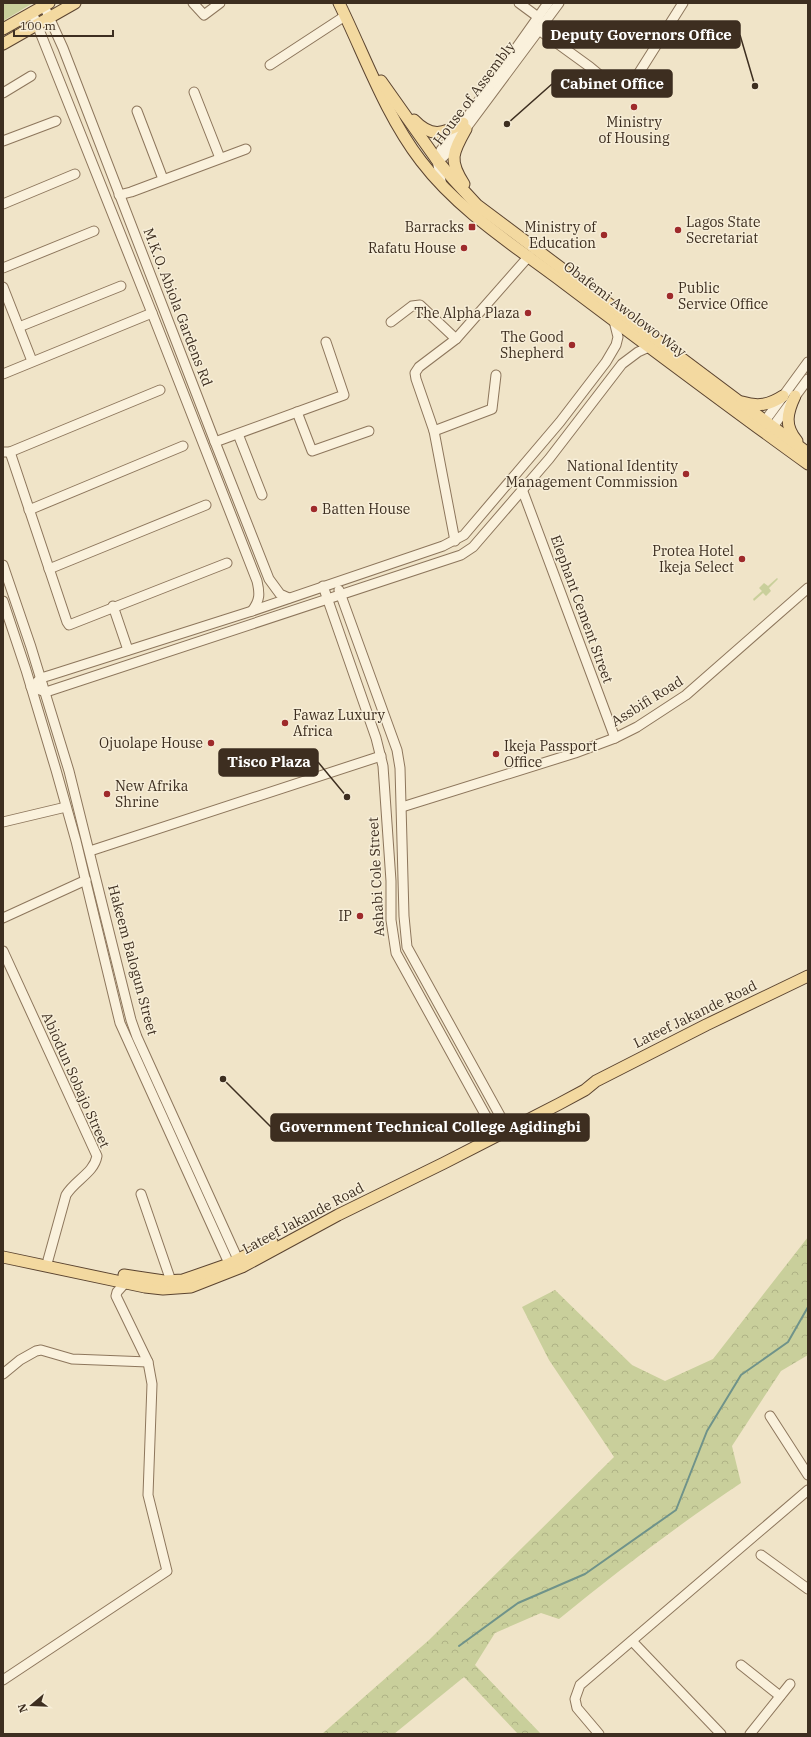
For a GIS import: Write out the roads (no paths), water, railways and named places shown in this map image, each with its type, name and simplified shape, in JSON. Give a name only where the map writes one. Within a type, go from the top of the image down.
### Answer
[{"type":"main road","points":[[3,44],[75,3]]},
{"type":"main road","name":"Obafemi Awolowo Way","points":[[339,3],[360,46],[376,84],[396,123],[424,164],[442,186],[472,214],[649,347],[766,428],[806,451]]},
{"type":"main road","points":[[3,29],[47,4]]},
{"type":"main road","name":"Obafemi Awolowo Way","points":[[360,46],[437,160],[452,179],[477,205],[739,401],[766,428],[808,464]]},
{"type":"main road","points":[[393,97],[401,103],[422,128],[430,132],[444,131],[464,126]]},
{"type":"main road","points":[[464,126],[455,148],[453,157],[454,166],[477,205]]},
{"type":"main road","points":[[739,401],[752,405],[762,405],[772,403],[783,396]]},
{"type":"main road","points":[[795,396],[789,408],[788,425],[795,439],[806,451]]},
{"type":"main road","name":"Lateef Jakande Road","points":[[3,1256],[163,1289],[183,1288],[235,1266],[444,1164],[506,1127],[585,1090],[596,1080],[808,976]]},
{"type":"main road","name":"Lateef Jakande Road","points":[[3,1250],[134,1276],[171,1281],[189,1279],[235,1266]]},
{"type":"street","points":[[193,3],[204,15],[220,3]]},
{"type":"street","points":[[519,3],[538,17]]},
{"type":"street","name":"House of Assembly","points":[[464,126],[548,3]]},
{"type":"street","name":"House of Assembly","points":[[437,160],[441,150],[464,126],[559,3]]},
{"type":"street","points":[[539,30],[590,67],[619,91],[623,91],[627,90],[632,84],[682,3]]},
{"type":"street","name":"M.K.O. Abiola Gardens Rd","points":[[47,4],[49,18],[63,48],[269,579],[280,594],[289,598]]},
{"type":"street","name":"M.K.O. Abiola Gardens Rd","points":[[32,12],[257,581],[260,596],[258,604],[252,611]]},
{"type":"street","points":[[270,65],[345,16]]},
{"type":"street","points":[[3,93],[31,76]]},
{"type":"street","points":[[194,92],[220,158]]},
{"type":"street","points":[[137,111],[163,180]]},
{"type":"street","points":[[3,141],[56,121]]},
{"type":"street","points":[[119,195],[246,149]]},
{"type":"street","points":[[424,164],[429,164],[437,160],[442,186]]},
{"type":"street","points":[[3,204],[75,174]]},
{"type":"street","points":[[3,268],[94,231]]},
{"type":"street","points":[[455,541],[434,430],[415,373],[419,367],[456,339],[529,256]]},
{"type":"street","points":[[19,327],[121,286]]},
{"type":"street","points":[[3,287],[32,361]]},
{"type":"street","points":[[391,322],[412,306],[420,305],[456,339]]},
{"type":"street","points":[[3,374],[152,313]]},
{"type":"street","points":[[614,321],[618,331],[616,345],[594,378],[560,422],[478,520],[464,535],[455,541],[252,611],[41,678],[31,687],[46,692],[92,678],[461,555],[477,542],[549,459],[605,386],[631,357],[649,347]]},
{"type":"street","points":[[215,442],[344,395],[326,342]]},
{"type":"street","points":[[766,428],[783,396],[808,362]]},
{"type":"street","points":[[175,372],[186,368]]},
{"type":"street","points":[[434,430],[492,409],[496,375]]},
{"type":"street","points":[[594,378],[605,386]]},
{"type":"street","points":[[766,428],[808,379]]},
{"type":"street","points":[[160,390],[7,452],[29,510],[66,622],[69,625],[113,606],[227,563]]},
{"type":"street","points":[[297,412],[312,451],[369,431]]},
{"type":"street","points":[[238,434],[262,496]]},
{"type":"street","points":[[29,510],[183,446]]},
{"type":"street","name":"Elephant Cement Street","points":[[522,489],[615,738]]},
{"type":"street","points":[[49,569],[206,505]]},
{"type":"street","name":"Hakeem Balogun Street","points":[[3,565],[46,692],[69,771],[90,851],[110,937],[137,1037],[195,1164],[235,1266]]},
{"type":"street","name":"Ashabi Cole Street","points":[[336,582],[398,750],[402,807],[404,916],[407,947],[506,1127]]},
{"type":"street","name":"Ashabi Cole Street","points":[[323,586],[381,756],[386,795],[391,920],[396,953],[473,1095],[496,1133]]},
{"type":"street","name":"Assbifi Road","points":[[402,807],[575,753],[615,738],[637,727],[686,695],[808,588]]},
{"type":"street","name":"Hakeem Balogun Street","points":[[3,601],[31,687],[66,806],[86,880],[120,1023],[186,1168],[235,1266]]},
{"type":"street","points":[[113,606],[128,650]]},
{"type":"street","points":[[343,642],[356,637]]},
{"type":"street","points":[[87,663],[92,678]]},
{"type":"street","points":[[90,851],[381,756]]},
{"type":"street","points":[[3,822],[66,806]]},
{"type":"street","name":"Hakeem Balogun Street","points":[[3,918],[86,880]]},
{"type":"street","points":[[99,939],[110,937]]},
{"type":"street","name":"Abiodun Sobajo Street","points":[[3,951],[97,1156],[96,1162],[92,1169],[71,1187],[66,1195],[48,1260]]},
{"type":"street","points":[[473,1095],[485,1088]]},
{"type":"street","points":[[186,1168],[195,1164]]},
{"type":"street","points":[[141,1194],[171,1281]]},
{"type":"street","points":[[3,1680],[167,1571],[148,1495],[152,1384],[148,1362],[116,1300],[117,1292],[126,1282]]},
{"type":"street","points":[[3,1374],[25,1357],[41,1350],[72,1359],[148,1362]]},
{"type":"street","points":[[770,1416],[808,1475]]},
{"type":"street","points":[[599,1734],[577,1708],[575,1700],[580,1685],[808,1490]]},
{"type":"street","points":[[761,1555],[808,1589]]},
{"type":"street","points":[[632,1641],[720,1734]]},
{"type":"street","points":[[740,1665],[780,1696]]},
{"type":"street","points":[[750,1734],[790,1684]]},
{"type":"waterway","points":[[459,1646],[518,1603],[585,1574],[676,1510],[707,1431],[741,1375],[788,1342],[808,1307]]},
{"type":"place","name":"Deputy Governors Office","points":[[755,86]]},
{"type":"place","name":"Ministry of Housing","points":[[634,107]]},
{"type":"place","name":"Cabinet Office","points":[[507,124]]},
{"type":"place","name":"Barracks","points":[[472,227]]},
{"type":"place","name":"Lagos State Secretariat","points":[[678,230]]},
{"type":"place","name":"Ministry of Education","points":[[604,235]]},
{"type":"place","name":"Rafatu House","points":[[464,248]]},
{"type":"place","name":"Public Service Office","points":[[670,296]]},
{"type":"place","name":"The Alpha Plaza","points":[[528,313]]},
{"type":"place","name":"The Good Shepherd","points":[[572,345]]},
{"type":"place","name":"National Identity Management Commission","points":[[686,474]]},
{"type":"place","name":"Batten House","points":[[314,509]]},
{"type":"place","name":"Protea Hotel Ikeja Select","points":[[742,559]]},
{"type":"place","name":"Fawaz Luxury Africa","points":[[285,723]]},
{"type":"place","name":"Ojuolape House","points":[[211,743]]},
{"type":"place","name":"Ikeja Passport Office","points":[[496,754]]},
{"type":"place","name":"New Afrika Shrine","points":[[107,794]]},
{"type":"place","name":"Tisco Plaza","points":[[347,797]]},
{"type":"place","name":"IP","points":[[360,916]]},
{"type":"place","name":"Government Technical College Agidingbi","points":[[223,1079]]}]
